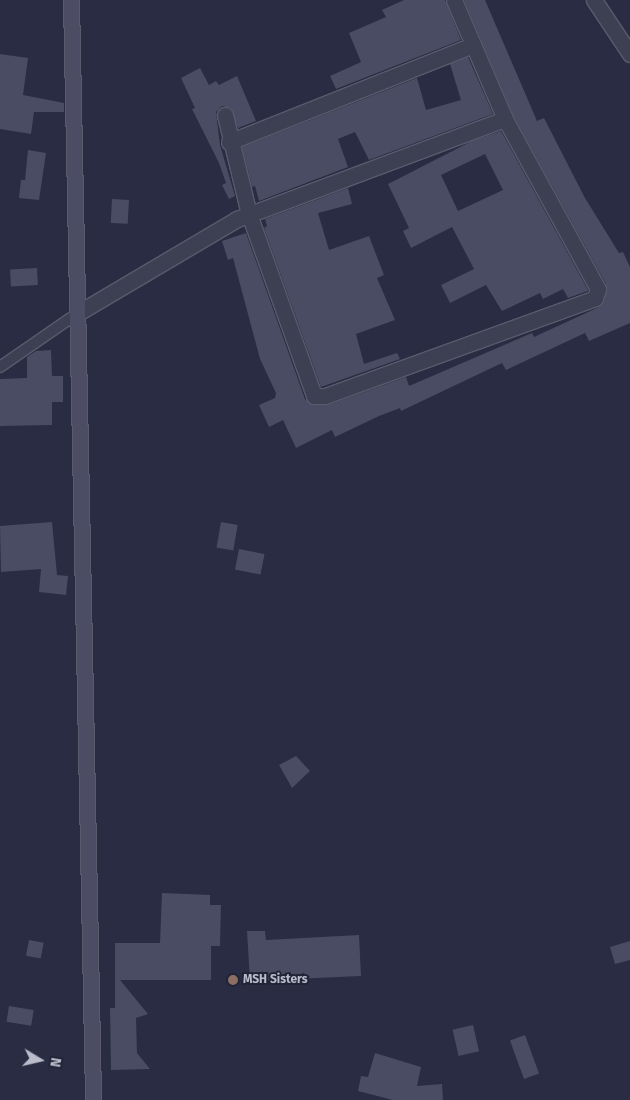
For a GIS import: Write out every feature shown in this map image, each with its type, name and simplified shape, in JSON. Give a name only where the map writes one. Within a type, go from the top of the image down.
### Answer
[{"type":"street","points":[[72,0],[93,1100]]},
{"type":"street","points":[[225,115],[229,142],[249,214],[314,396],[325,396],[595,298],[598,289],[505,119],[454,0]]},
{"type":"street","points":[[594,0],[630,54]]},
{"type":"street","points":[[229,142],[473,45]]},
{"type":"street","points":[[78,313],[249,214],[505,119]]},
{"type":"lane","points":[[0,367],[78,313]]},
{"type":"building","points":[[404,0],[445,0],[461,40],[336,89],[330,76],[361,62],[349,33],[386,17],[382,10]]},
{"type":"building","points":[[464,0],[485,0],[537,121],[544,118],[585,198],[619,253],[623,252],[630,267],[630,323],[589,341],[585,333],[506,370],[502,363],[401,411],[400,408],[379,416],[335,437],[332,430],[296,448],[283,420],[269,427],[259,405],[275,398],[276,393],[260,359],[233,258],[228,260],[222,241],[246,233],[305,399],[313,405],[328,405],[406,377],[409,386],[532,333],[534,337],[599,307],[604,301],[606,284],[513,115]]},
{"type":"building","points":[[0,54],[28,58],[23,95],[64,103],[64,112],[34,112],[31,134],[0,129]]},
{"type":"building","points":[[468,57],[493,114],[369,160],[355,132],[338,139],[348,167],[259,201],[255,186],[252,187],[242,147],[417,78],[426,110],[461,100],[450,64]]},
{"type":"building","points":[[200,68],[209,85],[216,81],[219,85],[237,76],[256,121],[238,128],[231,108],[222,106],[216,112],[220,145],[235,196],[229,199],[222,185],[226,183],[219,163],[192,109],[195,108],[181,78]]},
{"type":"building","points":[[501,131],[588,291],[568,298],[563,289],[543,299],[540,293],[502,311],[486,285],[450,303],[441,285],[474,269],[452,227],[411,248],[403,231],[409,228],[388,184],[472,141]],"holes":[[[485,154],[503,190],[458,211],[441,175]]]},
{"type":"building","points":[[28,150],[46,153],[39,200],[19,198],[21,180],[25,180]]},
{"type":"building","points":[[348,188],[352,204],[318,213],[329,250],[369,236],[384,275],[377,278],[395,320],[356,334],[364,364],[397,353],[400,359],[321,387],[264,228],[267,226],[265,219]]},
{"type":"building","points":[[112,199],[129,200],[128,224],[111,223]]},
{"type":"building","points":[[37,268],[38,285],[11,286],[10,269]]},
{"type":"building","points":[[51,350],[52,376],[63,376],[63,402],[52,402],[52,425],[0,426],[0,379],[27,378],[27,357],[36,351]]},
{"type":"building","points":[[52,522],[57,575],[68,576],[66,595],[39,592],[41,569],[1,572],[0,526]]},
{"type":"building","points":[[221,522],[238,525],[233,551],[216,548]]},
{"type":"building","points":[[239,549],[265,554],[261,575],[235,570]]},
{"type":"building","points":[[296,756],[310,771],[292,788],[279,765]]},
{"type":"building","points":[[162,893],[210,895],[210,905],[221,905],[220,946],[211,946],[211,980],[120,980],[148,1014],[136,1018],[137,1053],[150,1069],[111,1070],[110,1008],[115,1008],[115,943],[160,943]]},
{"type":"building","points":[[247,931],[265,931],[266,940],[359,935],[361,976],[250,981]]},
{"type":"building","points":[[29,940],[44,943],[41,959],[26,956]]},
{"type":"building","points":[[630,941],[630,960],[615,964],[610,947]]},
{"type":"building","points":[[9,1006],[34,1010],[31,1026],[6,1022]]},
{"type":"building","points":[[473,1025],[479,1051],[459,1056],[453,1030]]},
{"type":"building","points":[[525,1035],[539,1074],[524,1079],[510,1040]]},
{"type":"building","points":[[375,1053],[421,1067],[417,1086],[442,1084],[443,1100],[393,1100],[358,1091],[361,1076],[368,1077]]},
{"type":"place","name":"MSH Sisters","points":[[233,980]]}]
